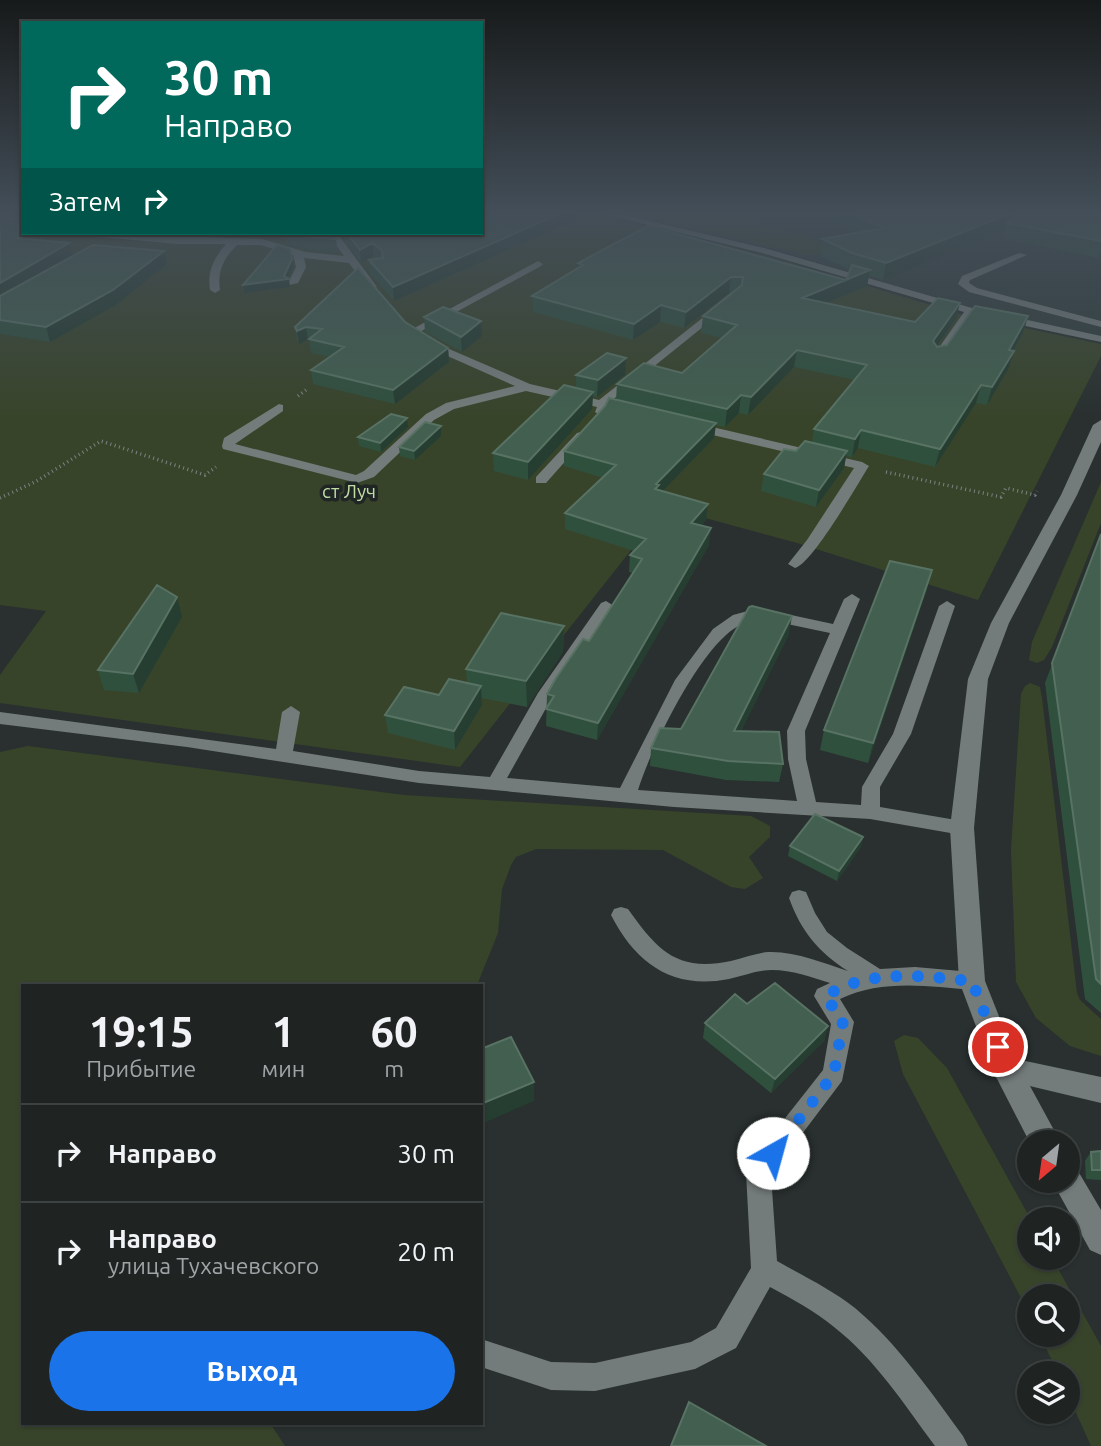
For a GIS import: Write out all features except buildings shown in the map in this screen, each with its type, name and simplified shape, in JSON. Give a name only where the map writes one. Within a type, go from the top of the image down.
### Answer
[{"type":"street","points":[[1039,1130],[1006,1069],[972,981],[962,828],[978,679],[1000,624],[1069,495],[1101,425]]},
{"type":"street","points":[[1006,1069],[1101,1090]]},
{"type":"street","points":[[1075,1194],[1101,1239]]},
{"type":"lane","points":[[213,281],[215,290]]},
{"type":"lane","points":[[368,281],[380,296]]},
{"type":"lane","points":[[502,281],[408,328],[446,354],[526,387],[640,413]]},
{"type":"lane","points":[[869,281],[970,311],[1101,339]]},
{"type":"lane","points":[[964,281],[963,284],[973,290],[1101,324]]},
{"type":"lane","points":[[541,480],[599,416],[603,404],[725,305]]},
{"type":"lane","points":[[936,359],[970,311]]},
{"type":"lane","points":[[279,408],[229,441],[228,446],[357,479],[369,474],[430,417],[450,406],[526,387]]},
{"type":"lane","points":[[678,423],[862,466],[813,542],[795,564]]},
{"type":"lane","points":[[808,808],[797,759],[796,731],[852,599]]},
{"type":"lane","points":[[495,785],[512,748],[538,704],[606,606]]},
{"type":"lane","points":[[870,812],[871,787],[902,734],[947,606]]},
{"type":"lane","points":[[627,796],[632,780],[696,657],[715,633],[742,615],[759,613],[838,630]]},
{"type":"lane","points":[[284,756],[291,712]]},
{"type":"lane","points":[[0,718],[419,777],[627,796],[870,812],[962,828]]},
{"type":"lane","points":[[799,898],[811,930],[866,980]]},
{"type":"lane","points":[[621,915],[639,943],[661,962],[682,973],[708,975],[771,960],[866,980]]},
{"type":"lane","points":[[483,1354],[551,1376],[595,1377],[695,1354],[726,1338],[756,1289],[764,1268],[758,1172],[834,1074],[843,1021],[825,996],[866,980],[900,974],[972,981]]},
{"type":"lane","points":[[764,1268],[825,1303],[857,1329],[899,1376],[953,1446]]},
{"type":"path","points":[[0,498],[36,482],[101,441],[205,475]]},
{"type":"path","points":[[862,466],[1001,497],[1006,488],[1035,495],[1039,488]]},
{"type":"shaded area","points":[[881,281],[1101,281],[1101,338],[969,308]]},
{"type":"green space","name":"ст Луч","points":[[0,281],[853,281],[967,316],[1101,344],[1101,356],[978,600],[797,543],[665,507],[460,767],[0,703],[0,675],[46,611],[0,605]]},
{"type":"green space","points":[[1101,482],[1101,523],[1052,647],[1044,660],[1037,663],[1029,660],[1032,642]]},
{"type":"green space","points":[[1030,683],[1040,687],[1042,698],[1077,993],[1080,1000],[1101,1019],[1101,1056],[1070,1046],[1036,1018],[1016,982],[1011,850],[1021,694]]},
{"type":"green space","points":[[28,746],[404,795],[751,816],[770,826],[770,837],[749,857],[763,878],[745,889],[731,887],[663,850],[536,849],[516,857],[502,889],[498,933],[477,984],[21,984],[21,1425],[271,1425],[285,1446],[0,1446],[0,752]]},
{"type":"green space","points":[[904,1035],[918,1038],[947,1068],[1024,1207],[1017,1207],[1017,1270],[1059,1270],[1066,1284],[1017,1284],[1017,1290],[903,1074],[894,1041]]},
{"type":"green space","points":[[1080,1308],[1101,1346],[1101,1446],[1091,1446],[1080,1422],[1080,1361],[1052,1361],[1046,1347],[1080,1347]]},
{"type":"route","points":[[773,1153],[834,1074],[843,1021],[825,996],[836,989],[855,982],[900,974],[972,981],[998,1047]]}]
